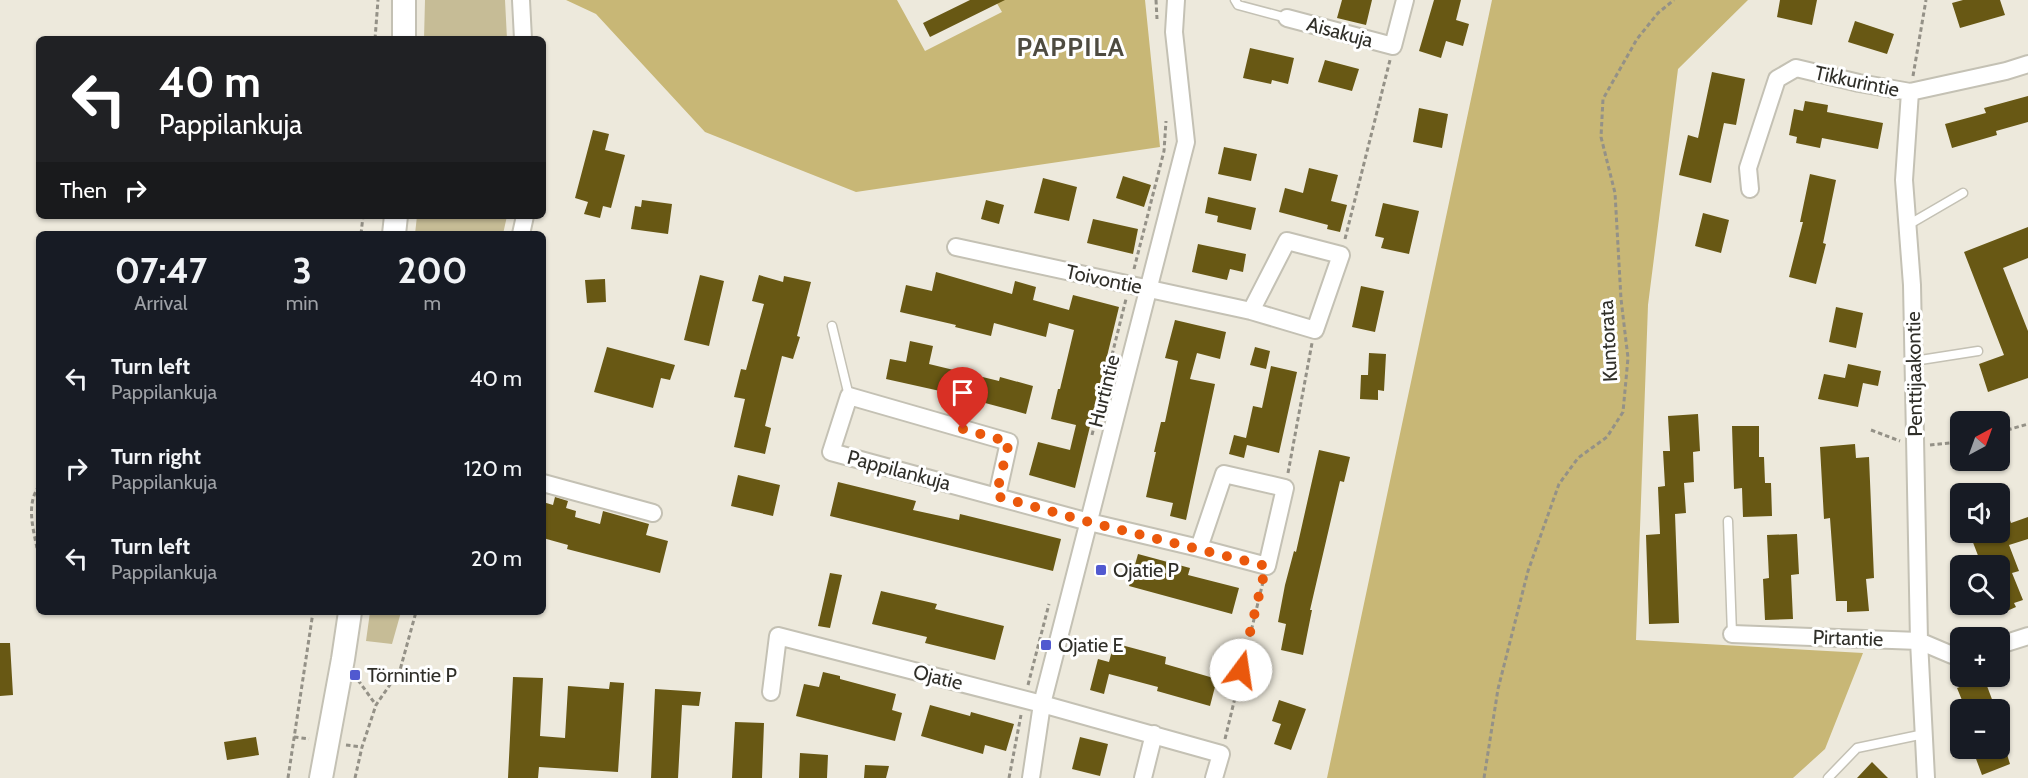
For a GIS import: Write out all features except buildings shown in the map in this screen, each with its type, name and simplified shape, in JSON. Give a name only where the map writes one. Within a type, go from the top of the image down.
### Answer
[{"type":"main road","points":[[404,0],[404,36]]},
{"type":"main road","points":[[321,778],[350,615]]},
{"type":"street","points":[[521,0],[523,36]]},
{"type":"street","name":"Hurtintie","points":[[1031,778],[1042,704],[1186,142],[1174,32],[1176,0]]},
{"type":"street","points":[[1393,46],[1405,0]]},
{"type":"street","name":"Aisakuja","points":[[1287,18],[1393,46]]},
{"type":"street","points":[[1911,92],[2028,64]]},
{"type":"street","name":"Tikkurintie","points":[[1750,189],[1748,168],[1777,80],[1796,68],[1859,83],[1911,92]]},
{"type":"street","name":"Penttijaakontie","points":[[1911,92],[1904,180],[1912,285],[1920,641],[1926,778]]},
{"type":"street","points":[[1251,312],[1287,241],[1341,255],[1315,330]]},
{"type":"street","name":"Toivontie","points":[[956,247],[1148,288],[1251,312],[1315,330]]},
{"type":"street","points":[[849,396],[1009,442],[996,496]]},
{"type":"street","name":"Pappilankuja","points":[[849,396],[831,452],[1089,522],[1266,566]]},
{"type":"street","points":[[1199,548],[1224,474],[1285,488],[1266,566]]},
{"type":"street","points":[[546,484],[653,513]]},
{"type":"street","name":"Pirtantie","points":[[1732,634],[1920,641],[1950,654]]},
{"type":"street","name":"Ojatie","points":[[771,692],[778,636],[1024,699],[1221,754]]},
{"type":"street","points":[[2010,642],[2028,636]]},
{"type":"street","points":[[1143,778],[1154,734]]},
{"type":"street","points":[[1214,778],[1221,754]]},
{"type":"lane","points":[[1235,0],[1238,5],[1287,18]]},
{"type":"lane","points":[[1908,226],[1963,193]]},
{"type":"lane","points":[[832,326],[849,396]]},
{"type":"lane","points":[[1914,361],[1978,351]]},
{"type":"lane","points":[[1728,522],[1732,634]]},
{"type":"lane","points":[[1828,778],[1857,748],[1924,734]]},
{"type":"path","points":[[375,36],[378,0]]},
{"type":"path","points":[[1156,0],[1158,23]]},
{"type":"path","name":"Kuntorata","points":[[1485,778],[1497,689],[1528,571],[1559,484],[1578,458],[1607,437],[1623,412],[1628,358],[1621,299],[1616,193],[1600,137],[1603,99],[1637,39],[1658,13],[1674,0]]},
{"type":"path","points":[[1911,92],[1926,0]]},
{"type":"path","points":[[1341,255],[1393,46]]},
{"type":"path","name":"Hurtintie","points":[[1092,435],[1164,151],[1166,117]]},
{"type":"path","points":[[1285,488],[1315,330]]},
{"type":"path","points":[[2010,429],[2028,423]]},
{"type":"path","points":[[36,490],[31,519],[36,543]]},
{"type":"path","points":[[1221,754],[1266,566]]},
{"type":"path","points":[[1009,778],[1024,699],[1051,596]]},
{"type":"path","points":[[288,778],[313,615]]},
{"type":"path","points":[[355,778],[362,747],[376,705],[400,670],[415,615]]},
{"type":"path","points":[[294,737],[311,739]]},
{"type":"path","points":[[344,744],[362,747]]},
{"type":"shaded area","points":[[425,0],[505,0],[507,36],[424,36]]},
{"type":"shaded area","points":[[566,0],[897,0],[925,51],[1002,12],[995,0],[1145,0],[1160,147],[856,192],[705,132],[596,14]]},
{"type":"shaded area","points":[[1492,0],[1748,0],[1678,69],[1648,305],[1636,640],[1863,653],[1825,749],[1793,778],[1327,778]]},
{"type":"shaded area","points":[[417,219],[506,219],[504,231],[415,231]]},
{"type":"shaded area","points":[[370,615],[400,615],[392,644],[366,641]]},
{"type":"place","name":"Ojatie P","points":[[1101,570]]},
{"type":"place","name":"Ojatie E","points":[[1046,645]]},
{"type":"place","name":"Törnintie P","points":[[355,675]]},
{"type":"district","name":"PAPPILA","points":[[1071,47]]},
{"type":"route","points":[[963,429],[1009,442],[996,496],[1089,522],[1266,566],[1241,670]]}]
